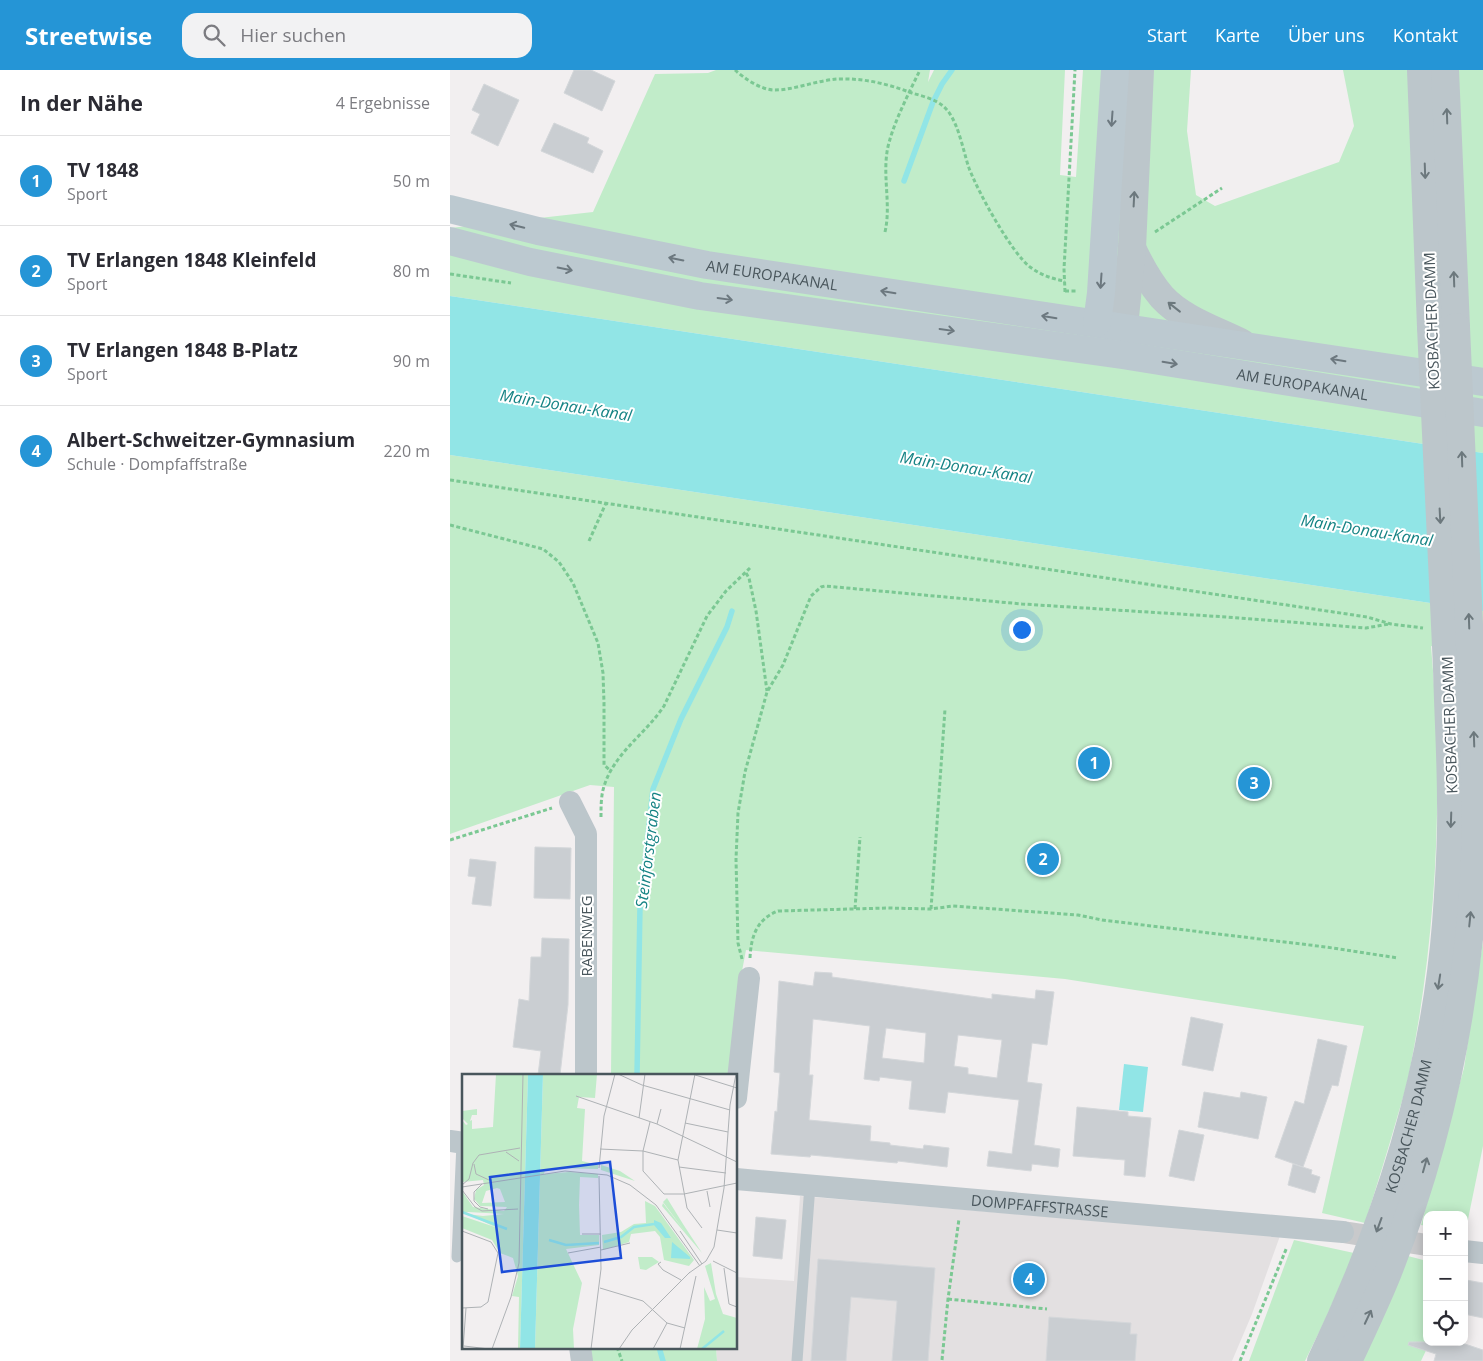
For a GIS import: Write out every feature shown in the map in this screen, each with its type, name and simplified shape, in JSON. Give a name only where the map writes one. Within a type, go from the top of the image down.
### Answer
[{"type":"main road","points":[[1109,339],[1101,293],[1115,70]]},
{"type":"main road","name":"AM EUROPAKANAL","points":[[450,208],[538,231],[707,265],[1109,339],[1483,413]]},
{"type":"main road","name":"AM EUROPAKANAL","points":[[450,241],[530,262],[700,296],[1109,339],[1247,346],[1483,382]]},
{"type":"street","points":[[1109,339],[1132,248],[1140,70]]},
{"type":"street","name":"KOSBACHER DAMM","points":[[1321,1361],[1342,1318],[1381,1220],[1402,1156],[1426,1060],[1442,963],[1449,879],[1459,668],[1444,327],[1422,70]]},
{"type":"street","name":"KOSBACHER DAMM","points":[[1444,327],[1446,70]]},
{"type":"street","points":[[1132,248],[1146,276],[1163,298],[1185,315],[1247,346]]},
{"type":"street","name":"KOSBACHER DAMM","points":[[1348,1361],[1389,1270],[1421,1176],[1444,1090],[1459,1015],[1474,876],[1475,778],[1459,668]]},
{"type":"street","name":"RABENWEG","points":[[570,802],[586,834],[586,1074]]},
{"type":"street","points":[[738,1078],[748,978]]},
{"type":"street","name":"DOMPFAFFSTRASSE","points":[[738,1179],[1343,1232]]},
{"type":"street","points":[[1468,1251],[1483,1253]]},
{"type":"street","points":[[580,1348],[582,1361]]},
{"type":"lane","points":[[457,1257],[459,1142]]},
{"type":"lane","points":[[797,1361],[810,1185]]},
{"type":"path","points":[[735,70],[756,85],[774,90],[837,79],[861,79],[885,84],[938,102],[944,106],[951,117],[979,193],[1023,260],[1042,274],[1053,279],[1065,281]]},
{"type":"path","points":[[885,232],[888,211],[886,184],[887,150],[920,70]]},
{"type":"path","points":[[1066,296],[1065,281],[1075,70]]},
{"type":"path","points":[[1132,248],[1222,188]]},
{"type":"path","points":[[450,480],[1367,617],[1390,624],[1366,628],[1022,604],[821,587],[811,596],[783,665],[767,692],[749,754],[738,813],[736,859],[738,943],[748,978]]},
{"type":"path","points":[[589,541],[606,503]]},
{"type":"path","points":[[450,525],[543,549],[559,562],[574,583],[598,642],[603,673],[604,765],[611,771]]},
{"type":"path","points":[[601,818],[605,782],[611,771],[625,750],[664,706],[707,616],[726,590],[750,568]]},
{"type":"path","points":[[746,573],[749,578],[756,611],[767,692]]},
{"type":"path","points":[[931,909],[945,709]]},
{"type":"path","points":[[450,840],[570,802],[602,799]]},
{"type":"path","points":[[856,909],[860,837]]},
{"type":"path","points":[[748,978],[750,950],[758,924],[767,915],[778,911],[931,909],[953,906],[1078,915],[1102,920],[1398,958]]},
{"type":"path","points":[[942,1360],[948,1299],[962,1199]]},
{"type":"path","points":[[1240,1361],[1294,1228]]},
{"type":"path","points":[[948,1299],[1047,1309]]},
{"type":"path","points":[[617,1348],[622,1361]]},
{"type":"shaded area","points":[[800,1196],[1280,1236],[1252,1314],[1232,1361],[717,1361],[716,1348],[738,1348],[738,1277],[794,1281]]},
{"type":"green space","points":[[716,70],[930,70],[928,82],[934,70],[1065,70],[1060,175],[1076,177],[1083,70],[1191,70],[1187,131],[1196,195],[1215,206],[1339,162],[1354,126],[1343,70],[1483,70],[1483,453],[450,296],[450,228],[593,212],[655,74],[708,73]]},
{"type":"green space","points":[[450,455],[1483,611],[1483,665],[1431,646],[1435,700],[1437,807],[1432,915],[1426,968],[1408,1080],[1365,1223],[1322,1213],[1364,1026],[1065,979],[746,950],[739,987],[729,1074],[611,1074],[614,787],[590,785],[450,834]]},
{"type":"green space","points":[[1483,941],[1483,1146],[1468,1219],[1468,1211],[1425,1211],[1464,1068]]},
{"type":"green space","points":[[1294,1240],[1354,1253],[1305,1361],[1249,1361]]},
{"type":"green space","points":[[1408,1256],[1423,1260],[1423,1346],[1428,1346],[1421,1361],[1362,1361]]},
{"type":"green space","points":[[580,1348],[716,1348],[717,1361],[582,1361]]},
{"type":"water","name":"Main-Donau-Kanal","points":[[450,296],[1483,453],[1483,611],[450,455]]},
{"type":"water","points":[[1124,1064],[1148,1067],[1143,1112],[1119,1110]]},
{"type":"building","points":[[574,70],[591,70],[615,81],[602,111],[564,93]]},
{"type":"building","points":[[484,84],[519,100],[498,146],[471,133],[480,114],[472,110]]},
{"type":"building","points":[[554,123],[589,138],[587,143],[603,151],[593,173],[541,151]]},
{"type":"building","points":[[535,847],[571,848],[570,899],[534,898]]},
{"type":"building","points":[[470,859],[496,862],[491,906],[472,904],[476,877],[468,876]]},
{"type":"building","points":[[542,938],[569,939],[568,1005],[560,1074],[538,1074],[541,1051],[513,1047],[519,999],[529,1001],[531,957],[541,957]]},
{"type":"building","points":[[815,972],[832,973],[832,977],[992,999],[992,994],[1035,999],[1036,990],[1054,992],[1047,1045],[1032,1043],[1027,1082],[1042,1084],[1034,1145],[1060,1149],[1058,1167],[1032,1164],[1031,1171],[987,1166],[989,1151],[1012,1154],[1019,1100],[948,1092],[945,1113],[909,1109],[912,1081],[880,1077],[879,1081],[864,1079],[870,1026],[813,1019],[809,1075],[813,1075],[809,1120],[871,1126],[870,1141],[890,1143],[890,1145],[923,1149],[924,1145],[949,1148],[947,1167],[898,1161],[897,1163],[811,1155],[810,1157],[771,1154],[780,1073],[774,1072],[779,981],[813,986]],"holes":[[[886,1028],[926,1033],[924,1063],[882,1058]],[[958,1035],[1002,1040],[997,1078],[968,1074],[968,1068],[954,1066]]]},
{"type":"building","points":[[1191,1017],[1223,1024],[1213,1071],[1182,1065]]},
{"type":"building","points":[[1318,1039],[1347,1046],[1338,1086],[1332,1085],[1303,1167],[1275,1157],[1295,1101],[1304,1104]]},
{"type":"building","points":[[1204,1092],[1240,1098],[1241,1092],[1267,1097],[1258,1139],[1198,1127]]},
{"type":"building","points":[[1077,1107],[1128,1112],[1128,1116],[1151,1118],[1145,1177],[1124,1175],[1125,1160],[1073,1156]]},
{"type":"building","points":[[1179,1130],[1204,1135],[1194,1181],[1169,1176]]},
{"type":"building","points":[[1293,1164],[1312,1170],[1311,1174],[1320,1177],[1315,1193],[1288,1185]]},
{"type":"building","points":[[756,1217],[786,1220],[782,1259],[753,1256]]},
{"type":"building","points":[[818,1259],[935,1268],[928,1361],[892,1361],[897,1301],[851,1297],[846,1361],[811,1361]]},
{"type":"building","points":[[1468,1280],[1483,1283],[1483,1318],[1468,1315]]},
{"type":"building","points":[[1049,1317],[1131,1323],[1130,1334],[1137,1334],[1135,1361],[1046,1361]]},
{"type":"building","points":[[1409,1342],[1423,1342],[1423,1346],[1468,1345],[1483,1350],[1483,1361],[1434,1361],[1436,1354],[1408,1345]]},
{"type":"waterway","name":"Steinforstgraben","points":[[904,181],[933,102],[952,70]]},
{"type":"waterway","name":"Steinforstgraben","points":[[637,1074],[640,906],[653,789],[681,719],[727,627],[732,611]]},
{"type":"waterway","name":"Steinforstgraben","points":[[659,1348],[663,1361]]},
{"type":"tunnel","points":[[1343,1232],[1423,1244]]},
{"type":"place","name":"TV 1848","points":[[1094,763]]},
{"type":"place","name":"TV Erlangen 1848 B-Platz","points":[[1254,783]]},
{"type":"place","name":"TV Erlangen 1848 Kleinfeld","points":[[1043,859]]},
{"type":"place","name":"Albert-Schweitzer-Gymnasium","points":[[1029,1279]]}]
